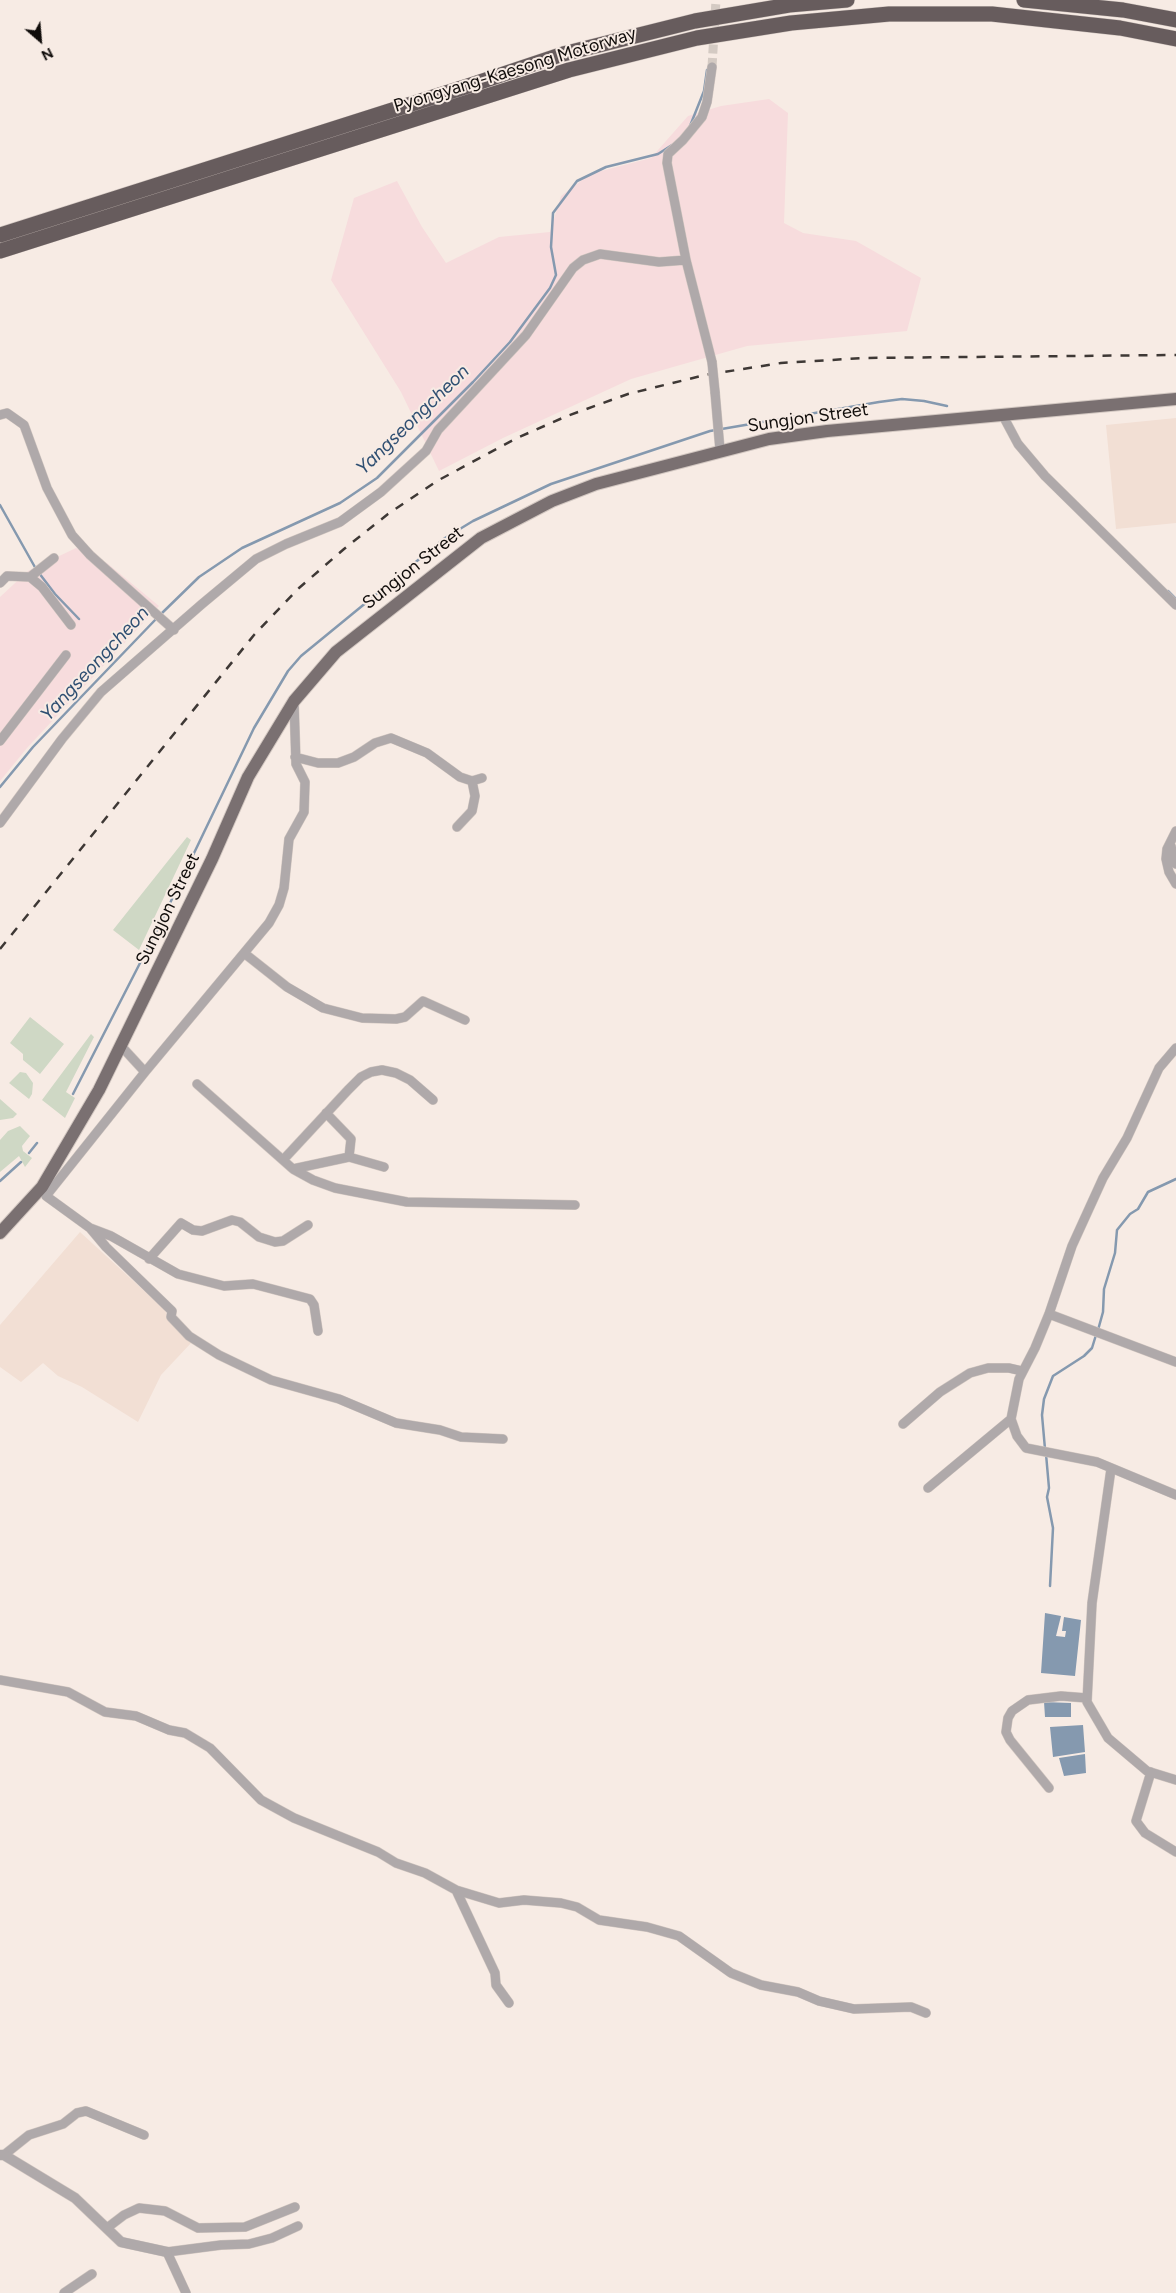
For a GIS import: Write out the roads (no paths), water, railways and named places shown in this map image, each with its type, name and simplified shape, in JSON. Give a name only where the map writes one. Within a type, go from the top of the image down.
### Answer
[{"type":"highway","name":"Pyongyang-Kaesong Motorway","points":[[0,234],[471,85],[563,54],[695,21],[789,5],[847,0]]},
{"type":"highway","points":[[1024,0],[1123,10],[1176,20]]},
{"type":"highway","name":"Pyongyang-Kaesong Motorway","points":[[0,251],[568,70],[697,38],[791,24],[889,14],[992,14],[1120,28],[1176,39]]},
{"type":"main road","name":"Sungjon Street","points":[[0,1233],[44,1192],[122,1047],[160,963],[212,859],[248,777],[294,700],[336,652],[481,538],[552,501],[596,484],[770,438],[1002,414],[1176,399]]},
{"type":"street","points":[[712,67],[707,102],[702,117],[684,140],[668,154],[667,163],[686,260],[712,362],[720,450]]},
{"type":"street","points":[[0,823],[62,739],[101,692],[256,559],[286,544],[340,522],[381,492],[426,451],[438,430],[526,335],[573,268],[583,260],[600,254],[659,262],[686,260]]},
{"type":"street","points":[[0,415],[7,413],[24,425],[47,488],[72,535],[90,556],[174,630]]},
{"type":"street","points":[[1002,414],[1018,444],[1045,476],[1176,605]]},
{"type":"street","points":[[0,583],[6,576],[31,576],[54,558]]},
{"type":"street","points":[[31,576],[71,624]]},
{"type":"street","points":[[0,741],[66,655]]},
{"type":"street","points":[[294,700],[295,757],[297,771],[305,782],[304,812],[289,839],[284,888],[269,923],[44,1192],[90,1228],[106,1247],[172,1310],[171,1317],[189,1336],[219,1355],[271,1380],[339,1399],[396,1423],[440,1430],[461,1437],[503,1439]]},
{"type":"street","points":[[295,757],[318,763],[338,764],[354,757],[374,742],[391,738],[427,753],[460,777],[472,781],[482,778]]},
{"type":"street","points":[[457,827],[472,811],[475,796],[472,781]]},
{"type":"street","points":[[1176,831],[1166,859],[1169,872],[1176,884]]},
{"type":"street","points":[[1170,844],[1176,864]]},
{"type":"street","points":[[244,953],[287,987],[323,1008],[362,1018],[396,1019],[405,1017],[423,1001],[465,1020]]},
{"type":"street","points":[[122,1047],[145,1072]]},
{"type":"street","points":[[1176,1048],[1159,1068],[1127,1138],[1103,1178],[1072,1246],[1049,1314],[1035,1348],[1022,1371],[1011,1420],[1017,1436],[1026,1448],[1096,1462],[1111,1470],[1176,1495]]},
{"type":"street","points":[[283,1160],[361,1077],[382,1070],[410,1080],[433,1100]]},
{"type":"street","points":[[196,1084],[294,1169],[313,1180],[335,1188],[407,1202],[576,1206]]},
{"type":"street","points":[[326,1114],[351,1139],[349,1158]]},
{"type":"street","points":[[294,1169],[349,1158],[384,1167]]},
{"type":"street","points":[[149,1259],[181,1223],[194,1230],[202,1231],[232,1220],[240,1222],[259,1237],[275,1242],[283,1241],[308,1225]]},
{"type":"street","points":[[90,1228],[110,1236],[178,1274],[224,1286],[253,1284],[310,1299],[314,1305],[318,1331]]},
{"type":"street","points":[[1049,1314],[1176,1362]]},
{"type":"street","points":[[903,1424],[940,1392],[970,1373],[988,1368],[1009,1368],[1022,1371]]},
{"type":"street","points":[[928,1488],[1011,1420]]},
{"type":"street","points":[[1111,1470],[1092,1603],[1087,1698],[1097,1722],[1108,1738],[1147,1771],[1176,1780]]},
{"type":"street","points":[[0,1680],[68,1692],[105,1712],[136,1716],[169,1730],[185,1733],[210,1748],[260,1800],[294,1818],[378,1852],[396,1863],[425,1873],[456,1890],[500,1903],[524,1900],[561,1903],[577,1907],[599,1920],[647,1927],[678,1936],[731,1973],[761,1985],[798,1992],[818,2000],[854,2009],[911,2007],[926,2013]]},
{"type":"street","points":[[1049,1788],[1010,1740],[1006,1732],[1008,1718],[1016,1708],[1028,1700],[1060,1696],[1087,1698]]},
{"type":"street","points":[[1151,1772],[1136,1821],[1145,1833],[1176,1852]]},
{"type":"street","points":[[456,1890],[495,1973],[496,1985],[508,2003]]},
{"type":"street","points":[[144,2135],[86,2111],[78,2113],[63,2124],[28,2135],[2,2155],[75,2198],[121,2242],[167,2252],[221,2245],[249,2244],[272,2238],[298,2226]]},
{"type":"street","points":[[107,2228],[124,2215],[138,2208],[165,2211],[198,2228],[245,2227],[295,2208]]},
{"type":"street","points":[[167,2252],[186,2293]]},
{"type":"street","points":[[64,2293],[92,2274]]},
{"type":"water","points":[[1045,1613],[1061,1616],[1056,1636],[1065,1637],[1066,1631],[1062,1631],[1064,1617],[1081,1620],[1075,1676],[1041,1673]]},
{"type":"water","points":[[1044,1702],[1071,1703],[1071,1717],[1045,1717]]},
{"type":"water","points":[[1083,1725],[1085,1752],[1053,1757],[1050,1727]]},
{"type":"water","points":[[1085,1754],[1086,1773],[1064,1776],[1059,1758]]},
{"type":"waterway","name":"Yangseongcheon","points":[[690,126],[704,91],[707,70]]},
{"type":"waterway","name":"Yangseongcheon","points":[[161,614],[199,577],[242,548],[340,503],[377,478],[473,382],[510,342],[550,288],[556,275],[551,247],[553,213],[577,181],[606,167],[658,154],[672,145]]},
{"type":"waterway","points":[[73,1094],[160,924],[254,728],[288,671],[301,656],[445,538],[473,521],[551,484],[710,431],[902,399],[947,406]]},
{"type":"waterway","points":[[0,505],[36,569]]},
{"type":"waterway","points":[[39,573],[55,594],[79,619]]},
{"type":"waterway","points":[[1168,591],[1176,599]]},
{"type":"waterway","name":"Yangseongcheon","points":[[0,787],[33,747],[157,618]]},
{"type":"waterway","points":[[29,1153],[37,1143]]},
{"type":"waterway","points":[[0,1181],[21,1162]]},
{"type":"waterway","points":[[1098,1330],[1103,1312],[1104,1289],[1115,1253],[1117,1230],[1130,1214],[1138,1209],[1148,1192],[1176,1179]]},
{"type":"waterway","points":[[1045,1449],[1042,1415],[1044,1399],[1053,1376],[1084,1356],[1092,1348],[1096,1335]]},
{"type":"waterway","points":[[1046,1454],[1049,1488],[1047,1497],[1053,1528],[1050,1586]]},
{"type":"tunnel","points":[[712,67],[716,0]]},
{"type":"railway","points":[[0,949],[254,635],[299,588],[388,514],[437,481],[517,438],[567,416],[628,394],[705,375],[781,363],[864,358],[1176,355]]}]
